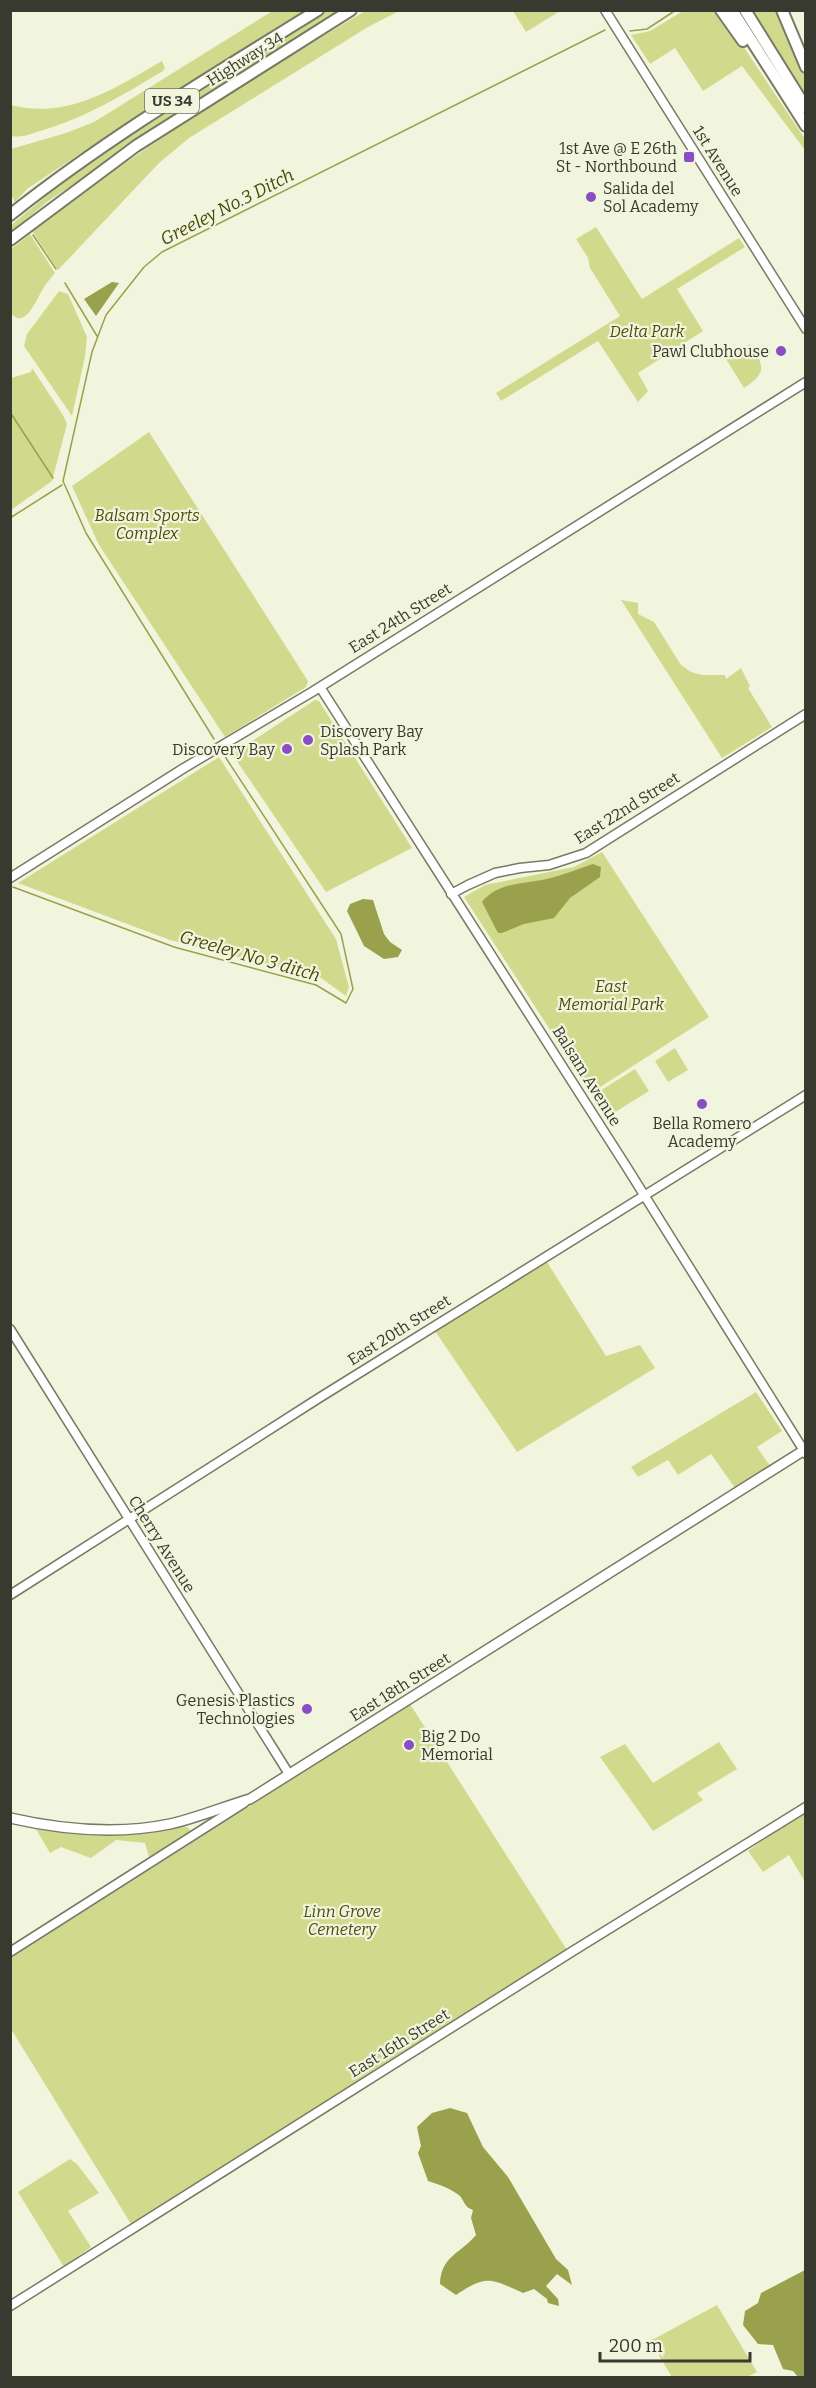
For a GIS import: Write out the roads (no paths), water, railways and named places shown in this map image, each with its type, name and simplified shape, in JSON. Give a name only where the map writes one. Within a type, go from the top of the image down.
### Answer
[{"type":"highway","name":"Highway 34","points":[[10,215],[90,154],[146,116],[318,10]]},
{"type":"highway","name":"Highway 34","points":[[10,240],[136,146],[351,10]]},
{"type":"highway","points":[[721,10],[752,53],[769,70]]},
{"type":"highway","points":[[732,10],[806,126]]},
{"type":"highway","points":[[745,10],[806,108]]},
{"type":"highway","points":[[782,10],[806,67]]},
{"type":"main road","name":"East 18th Street","points":[[250,1799],[805,1451]]},
{"type":"main road","points":[[10,1818],[65,1828],[105,1830],[149,1827],[190,1819],[250,1799]]},
{"type":"street","name":"1st Avenue","points":[[604,10],[806,329]]},
{"type":"street","name":"East 24th Street","points":[[10,878],[184,768],[320,687],[806,382]]},
{"type":"street","name":"Balsam Avenue","points":[[320,687],[805,1451]]},
{"type":"street","name":"East 22nd Street","points":[[452,894],[495,873],[549,865],[586,853],[806,714]]},
{"type":"street","name":"East 20th Street","points":[[10,1595],[313,1402],[806,1095]]},
{"type":"street","name":"Cherry Avenue","points":[[10,1329],[289,1774]]},
{"type":"street","name":"East 18th Street","points":[[10,1952],[250,1799]]},
{"type":"street","name":"East 16th Street","points":[[10,2306],[563,1957],[806,1807]]},
{"type":"street","points":[[190,1819],[197,1833]]},
{"type":"waterway","name":"Greeley No.3 Ditch","points":[[630,31],[647,29],[676,10]]},
{"type":"waterway","name":"Greeley No.3 Ditch","points":[[214,739],[86,533],[63,481],[92,352],[106,315],[144,267],[162,252],[605,30]]},
{"type":"waterway","points":[[33,235],[56,269]]},
{"type":"waterway","points":[[65,283],[97,336]]},
{"type":"waterway","points":[[10,412],[53,478]]},
{"type":"waterway","points":[[10,518],[62,485]]},
{"type":"waterway","name":"Greeley No 3 ditch","points":[[13,887],[174,947],[316,985],[346,1003],[353,989],[341,934],[224,755]]},
{"type":"place","name":"1st Ave @ E 26th St - Northbound","points":[[689,157]]},
{"type":"place","name":"Salida del Sol Academy","points":[[591,197]]},
{"type":"place","name":"Pawl Clubhouse","points":[[781,351]]},
{"type":"place","name":"Discovery Bay Splash Park","points":[[308,740]]},
{"type":"place","name":"Discovery Bay","points":[[287,749]]},
{"type":"place","name":"Bella Romero Academy","points":[[702,1104]]},
{"type":"place","name":"Genesis Plastics Technologies","points":[[307,1709]]},
{"type":"place","name":"Big 2 Do Memorial","points":[[409,1745]]},
{"type":"park label","name":"Delta Park","points":[[647,331]]},
{"type":"park label","name":"Balsam Sports Complex","points":[[147,524]]},
{"type":"park label","name":"East Memorial Park","points":[[611,995]]},
{"type":"park label","name":"Linn Grove Cemetery","points":[[342,1920]]}]
